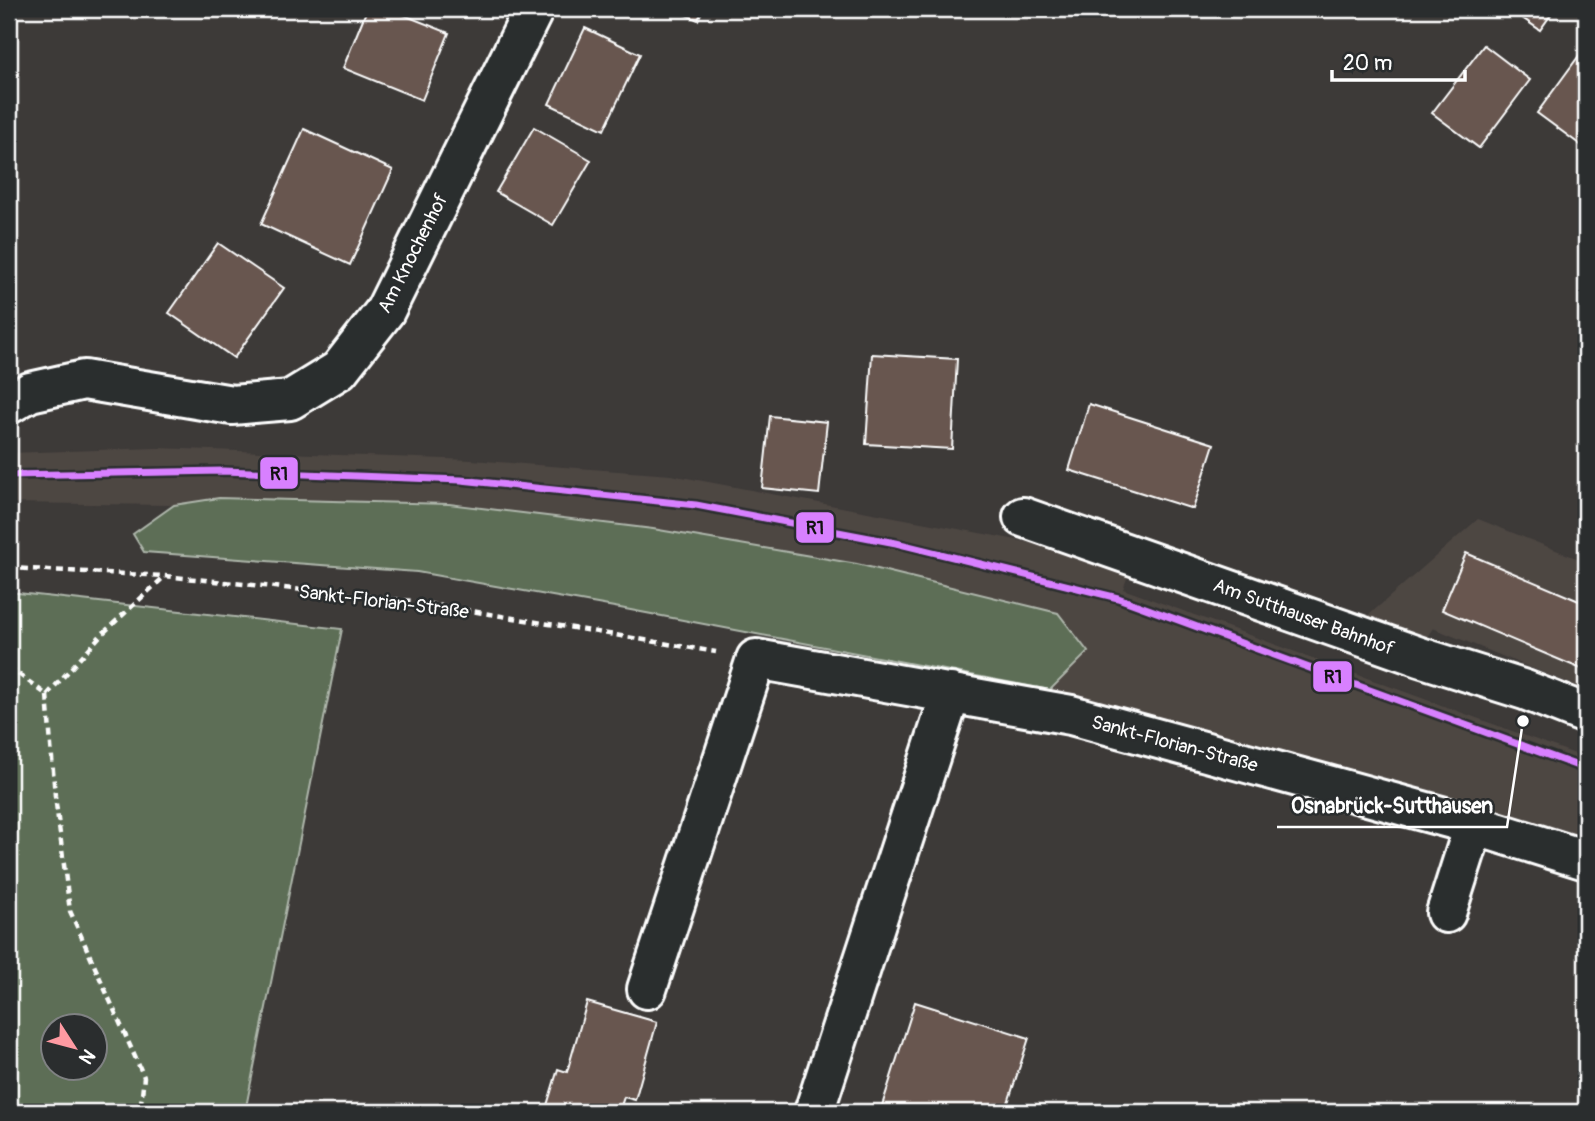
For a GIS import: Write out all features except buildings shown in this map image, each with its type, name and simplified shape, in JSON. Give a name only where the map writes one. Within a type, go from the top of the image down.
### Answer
[{"type":"street","name":"Am Knochenhof","points":[[9,404],[30,392],[84,380],[233,405],[290,400],[339,370],[385,311],[534,9]]},
{"type":"street","name":"Am Sutthauser Bahnhof","points":[[1023,517],[1420,657],[1525,690],[1586,714]]},
{"type":"street","name":"Sankt-Florian-Straße","points":[[756,659],[1071,715],[1474,825],[1586,860]]},
{"type":"street","points":[[647,989],[756,659]]},
{"type":"street","points":[[814,1112],[951,693]]},
{"type":"street","points":[[1446,914],[1474,825]]},
{"type":"path","name":"Sankt-Florian-Straße","points":[[9,568],[164,576],[412,601],[756,659]]},
{"type":"path","points":[[140,1112],[144,1077],[70,911],[55,796],[47,695],[101,635],[164,576]]},
{"type":"path","points":[[9,667],[47,695]]},
{"type":"shaded area","points":[[157,448],[471,460],[671,475],[1080,552],[1130,570],[1123,589],[1586,758],[1586,844],[1050,690],[1088,652],[1058,613],[857,564],[653,529],[449,504],[219,498],[174,505],[9,503],[9,453]]},
{"type":"shaded area","points":[[1478,519],[1586,562],[1586,690],[1433,628],[1423,643],[1362,621]]},
{"type":"green space","points":[[219,498],[449,504],[653,529],[857,564],[1058,613],[1088,652],[1050,690],[417,572],[144,552],[133,534],[174,505]]},
{"type":"green space","points":[[9,592],[342,629],[245,1112],[9,1112]]},
{"type":"transit line","name":"R1","points":[[9,475],[223,471],[461,480],[696,505],[896,543],[1118,598],[1586,769]]},
{"type":"place","name":"Osnabrück-Sutthausen","points":[[1523,721]]}]
